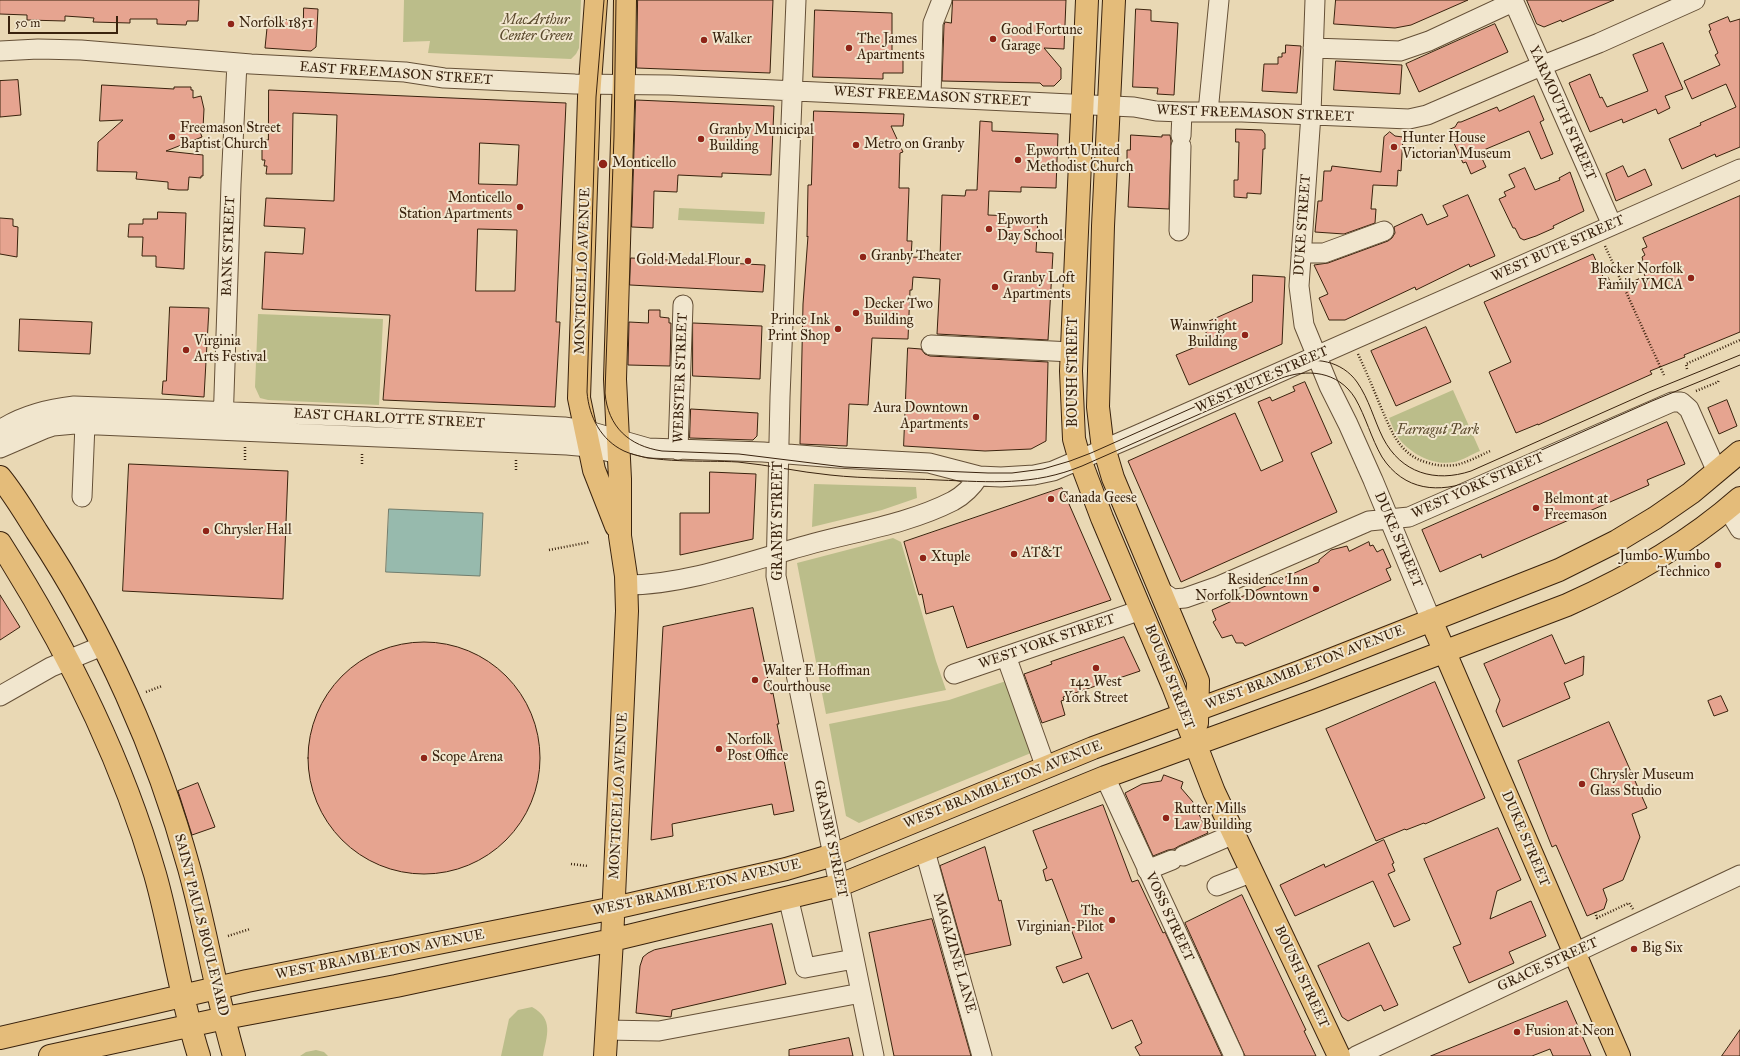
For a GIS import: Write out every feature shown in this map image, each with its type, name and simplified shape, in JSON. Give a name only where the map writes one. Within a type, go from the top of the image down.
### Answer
[{"type":"main road","name":"MONTICELLO AVENUE","points":[[596,0],[589,84],[579,392],[580,408],[594,470],[620,536]]},
{"type":"main road","name":"MONTICELLO AVENUE","points":[[605,1056],[614,908],[627,624],[626,585],[620,536],[619,447],[615,379],[624,84],[625,0]]},
{"type":"main road","name":"BOUSH STREET","points":[[1087,0],[1071,385],[1074,438],[1080,460],[1111,540],[1141,610],[1191,712],[1196,744],[1214,792],[1339,1056]]},
{"type":"main road","name":"BOUSH STREET","points":[[1114,0],[1103,226],[1098,407],[1104,450],[1120,497],[1198,680],[1191,712]]},
{"type":"main road","name":"WEST BRAMBLETON AVENUE","points":[[0,1038],[218,988],[614,908],[786,868],[833,854],[1046,768],[1541,577],[1597,552],[1655,518],[1717,472],[1740,452]]},
{"type":"main road","name":"SAINT PAULS BOULEVARD","points":[[0,477],[60,567],[102,646],[148,748],[176,824],[201,914],[234,1056]]},
{"type":"main road","name":"WEST BRAMBLETON AVENUE","points":[[50,1056],[190,1025],[396,986],[612,940],[840,885],[1105,777],[1548,613],[1600,590],[1675,547],[1734,504]]},
{"type":"main road","points":[[0,543],[42,612],[115,760],[133,807],[156,880],[190,1025],[199,1056]]},
{"type":"main road","name":"DUKE STREET","points":[[1431,620],[1619,1056]]},
{"type":"street","name":"GRANBY STREET","points":[[796,0],[779,453],[776,576],[874,1056]]},
{"type":"street","points":[[931,97],[934,23],[942,0]]},
{"type":"street","points":[[1208,112],[1219,0]]},
{"type":"street","name":"DUKE STREET","points":[[1315,0],[1312,114],[1301,253],[1299,286],[1300,306],[1304,325],[1316,356],[1356,442],[1431,620]]},
{"type":"street","name":"WEST FREEMASON STREET","points":[[793,90],[1110,106],[1182,112],[1312,114],[1397,119],[1421,116],[1599,43],[1695,0]]},
{"type":"street","points":[[1314,48],[1400,51],[1429,41],[1513,1]]},
{"type":"street","name":"YARMOUTH STREET","points":[[1513,1],[1612,225]]},
{"type":"street","name":"EAST FREEMASON STREET","points":[[0,51],[38,49],[81,50],[237,63],[404,72],[444,78],[793,90]]},
{"type":"street","name":"BANK STREET","points":[[223,430],[231,184],[237,63]]},
{"type":"street","points":[[1179,231],[1182,112]]},
{"type":"street","name":"WEST BUTE STREET","points":[[779,453],[929,463],[979,476],[1011,477],[1034,475],[1053,471],[1104,450],[1740,169]]},
{"type":"street","points":[[1301,253],[1324,253],[1384,231]]},
{"type":"street","name":"WEBSTER STREET","points":[[678,450],[683,305]]},
{"type":"street","points":[[931,345],[1072,352]]},
{"type":"street","points":[[1690,397],[1691,413],[1717,472]]},
{"type":"street","name":"WEST YORK STREET","points":[[1159,590],[1170,598],[1177,600],[1219,586],[1369,521],[1409,517],[1667,404],[1690,397]]},
{"type":"street","name":"EAST CHARLOTTE STREET","points":[[0,430],[33,413],[49,408],[74,406],[540,426],[570,428],[587,439],[619,447],[779,453]]},
{"type":"street","points":[[82,497],[85,424]]},
{"type":"street","name":"EAST CHARLOTTE STREET","points":[[0,448],[53,426],[85,424],[567,445],[587,439]]},
{"type":"street","points":[[626,585],[646,585],[671,581],[754,562],[777,554],[875,528],[940,507],[967,492],[979,476]]},
{"type":"street","points":[[1734,504],[1740,528]]},
{"type":"street","name":"WEST YORK STREET","points":[[954,674],[1141,610]]},
{"type":"street","points":[[0,696],[46,670],[102,646]]},
{"type":"street","points":[[1006,656],[1046,768]]},
{"type":"street","name":"VOSS STREET","points":[[1105,777],[1234,1056]]},
{"type":"street","points":[[1147,870],[1234,834]]},
{"type":"street","name":"MAGAZINE LANE","points":[[925,850],[982,1056]]},
{"type":"street","points":[[1217,886],[1253,872]]},
{"type":"street","name":"GRACE STREET","points":[[1356,1056],[1740,875]]},
{"type":"street","points":[[788,898],[805,968],[854,959]]},
{"type":"street","points":[[606,1030],[659,1031],[861,993]]},
{"type":"path","points":[[1604,244],[1664,375]]},
{"type":"path","points":[[1687,369],[1686,364],[1740,340]]},
{"type":"path","points":[[1358,354],[1393,434],[1402,448],[1409,455],[1420,461],[1439,466],[1449,466],[1490,451]]},
{"type":"path","points":[[1690,397],[1718,382],[1719,379]]},
{"type":"path","points":[[244,460],[245,447]]},
{"type":"path","points":[[362,452],[362,464]]},
{"type":"path","points":[[516,458],[516,470]]},
{"type":"path","points":[[549,550],[590,542]]},
{"type":"path","points":[[146,692],[162,686]]},
{"type":"path","points":[[571,864],[588,866]]},
{"type":"path","points":[[1595,912],[1597,918],[1629,903],[1633,909]]},
{"type":"path","points":[[228,936],[250,929]]},
{"type":"green space","name":"MacArthur Center Green","points":[[404,0],[581,0],[579,48],[571,59],[428,53],[430,41],[403,42]]},
{"type":"green space","points":[[679,208],[765,212],[764,224],[678,220]]},
{"type":"green space","points":[[258,314],[383,319],[379,405],[268,400],[260,398],[255,387]]},
{"type":"green space","name":"Farragut Park","points":[[1453,390],[1480,451],[1455,462],[1447,463],[1432,461],[1418,455],[1400,440],[1389,418]]},
{"type":"green space","points":[[814,484],[916,487],[917,498],[882,510],[812,527]]},
{"type":"green space","points":[[893,538],[901,542],[946,690],[826,714],[797,563]]},
{"type":"green space","points":[[1006,681],[1031,753],[859,823],[846,816],[829,724],[949,700]]},
{"type":"green space","points":[[532,1007],[544,1017],[546,1022],[547,1034],[543,1056],[501,1056],[509,1019],[518,1010]]},
{"type":"green space","points":[[316,1050],[324,1052],[328,1056],[300,1056],[306,1052]]},
{"type":"shaded area","points":[[389,509],[483,513],[480,576],[386,572]]},
{"type":"building","points":[[0,0],[199,0],[198,21],[187,21],[186,25],[157,24],[157,19],[130,19],[130,23],[93,22],[94,18],[65,16],[65,21],[27,20],[27,15],[0,14]]},
{"type":"building","name":"Walker","points":[[638,0],[773,0],[770,73],[637,68]]},
{"type":"building","points":[[953,0],[1066,0],[1064,49],[1044,48],[1061,68],[1061,79],[1054,86],[1043,86],[1040,83],[942,81],[944,25],[945,22],[951,23]]},
{"type":"building","points":[[1336,0],[1468,0],[1411,25],[1395,28],[1334,24]]},
{"type":"building","points":[[1527,0],[1614,0],[1562,22],[1561,20],[1544,27],[1537,24]]},
{"type":"building","points":[[304,8],[318,9],[316,47],[311,51],[265,48],[268,18],[303,21]]},
{"type":"building","points":[[1136,9],[1151,10],[1151,21],[1178,23],[1174,95],[1157,94],[1158,88],[1133,87]]},
{"type":"building","name":"The James Apartments","points":[[815,10],[892,13],[892,52],[903,53],[903,73],[883,73],[883,79],[813,77]]},
{"type":"building","points":[[1728,17],[1730,22],[1740,19],[1740,147],[1716,157],[1715,154],[1682,169],[1669,139],[1736,107],[1726,84],[1692,99],[1684,81],[1720,65],[1715,55],[1718,53],[1709,31],[1711,30],[1709,25]]},
{"type":"building","points":[[1495,24],[1508,52],[1419,92],[1406,64]]},
{"type":"building","points":[[1663,43],[1683,89],[1665,96],[1670,108],[1658,114],[1656,109],[1623,123],[1622,119],[1590,132],[1569,83],[1590,74],[1600,98],[1602,97],[1607,107],[1648,91],[1633,55]]},
{"type":"building","points":[[1286,45],[1301,46],[1297,93],[1262,91],[1264,64],[1278,64],[1278,57],[1282,57],[1282,53],[1285,53]]},
{"type":"building","points":[[1336,61],[1402,65],[1400,94],[1334,90]]},
{"type":"building","points":[[18,80],[21,115],[0,117],[0,81]]},
{"type":"building","name":"Freemason Street Baptist Church","points":[[102,85],[174,89],[174,87],[191,87],[191,90],[193,90],[193,98],[201,96],[204,109],[203,128],[199,129],[202,137],[166,151],[203,155],[203,176],[201,176],[201,178],[189,177],[188,190],[178,190],[168,189],[168,182],[136,179],[137,172],[97,171],[98,142],[123,120],[100,121]]},
{"type":"building","points":[[269,90],[566,103],[556,322],[560,322],[555,407],[383,400],[390,315],[262,309],[265,252],[303,254],[305,228],[264,226],[266,198],[334,201],[337,115],[293,113],[292,174],[266,174],[267,166],[264,166],[265,160],[262,160],[262,146],[265,146],[265,140],[268,140]],"holes":[[[480,143],[519,145],[517,185],[479,184]],[[478,229],[517,230],[515,291],[476,291]]]},
{"type":"building","points":[[1534,96],[1544,120],[1540,122],[1553,154],[1541,159],[1529,131],[1479,152],[1486,167],[1471,174],[1466,162],[1463,163],[1448,130],[1455,127],[1458,122],[1497,107],[1499,111]]},
{"type":"building","name":"Granby Municipal Building","points":[[636,100],[774,106],[771,175],[722,173],[722,177],[678,175],[677,192],[654,191],[653,228],[632,227]]},
{"type":"building","points":[[814,111],[904,114],[903,126],[891,126],[903,152],[900,153],[899,188],[909,188],[907,241],[912,241],[911,257],[940,258],[942,195],[965,196],[966,190],[977,190],[980,121],[992,122],[992,131],[1058,134],[1056,188],[1021,187],[1021,192],[989,191],[988,215],[1038,217],[1036,252],[1053,253],[1048,340],[937,334],[940,279],[913,277],[912,290],[910,290],[908,339],[872,338],[868,405],[849,404],[847,446],[800,444],[803,304],[808,236],[807,237],[808,185],[811,185]]},
{"type":"building","points":[[1236,129],[1262,130],[1265,134],[1261,194],[1247,193],[1247,198],[1234,197],[1234,180],[1238,180],[1239,142],[1236,142]]},
{"type":"building","points":[[1390,132],[1395,136],[1403,137],[1401,171],[1398,170],[1397,186],[1373,185],[1371,209],[1376,209],[1375,223],[1344,234],[1315,232],[1318,201],[1322,201],[1324,171],[1331,171],[1332,166],[1381,172],[1384,137]]},
{"type":"building","points":[[1131,135],[1162,137],[1162,135],[1170,135],[1169,209],[1128,207],[1130,165],[1127,165],[1127,150],[1130,150]]},
{"type":"building","points":[[1623,166],[1628,177],[1645,169],[1652,185],[1616,201],[1606,174]]},
{"type":"building","points":[[1525,168],[1535,190],[1560,180],[1559,178],[1570,172],[1584,211],[1553,226],[1554,228],[1536,236],[1524,240],[1520,238],[1515,228],[1513,228],[1499,199],[1506,196],[1504,192],[1515,187],[1509,175]]},
{"type":"building","points":[[1468,195],[1495,256],[1470,267],[1469,264],[1416,290],[1415,287],[1345,320],[1329,320],[1319,298],[1328,294],[1314,265],[1328,263],[1388,241],[1395,233],[1394,227],[1422,214],[1427,225],[1448,216],[1443,206]]},
{"type":"building","points":[[1740,196],[1740,332],[1650,371],[1652,374],[1538,425],[1516,433],[1489,372],[1511,362],[1484,302],[1593,254],[1604,279],[1608,277],[1614,290],[1645,276],[1639,262],[1643,261],[1642,257],[1645,255],[1642,249],[1647,247],[1643,238]]},
{"type":"building","points":[[158,212],[186,213],[184,269],[156,267],[156,256],[142,256],[143,237],[128,237],[129,224],[143,224],[143,219],[157,219]]},
{"type":"building","points":[[0,218],[13,219],[13,226],[18,227],[17,257],[0,254]]},
{"type":"building","points":[[631,258],[765,265],[763,292],[630,285]]},
{"type":"building","name":"Wainwright Building","points":[[1253,275],[1285,277],[1282,344],[1189,385],[1176,355],[1210,341],[1204,328],[1210,325],[1209,321],[1252,302]]},
{"type":"building","name":"Virginia Arts Festival","points":[[170,307],[209,308],[204,397],[162,394],[163,381],[166,381]]},
{"type":"building","points":[[649,310],[660,310],[660,317],[669,318],[669,323],[671,323],[670,366],[628,365],[629,322],[648,323]]},
{"type":"building","points":[[20,319],[92,322],[90,354],[19,351]]},
{"type":"building","points":[[693,323],[762,326],[760,379],[693,376]]},
{"type":"building","points":[[1426,327],[1451,382],[1396,406],[1371,351]]},
{"type":"building","name":"Aura Downtown Apartments","points":[[908,348],[921,349],[925,354],[930,356],[1048,362],[1046,441],[1031,449],[985,451],[904,446]]},
{"type":"building","points":[[1305,382],[1332,443],[1311,453],[1337,512],[1181,582],[1128,461],[1235,413],[1261,471],[1283,461],[1258,402],[1270,397],[1272,401],[1295,391],[1293,387]]},
{"type":"building","points":[[1727,400],[1737,426],[1719,434],[1708,408]]},
{"type":"building","points":[[691,409],[758,413],[757,436],[753,440],[690,438]]},
{"type":"building","name":"Belmont at Freemason","points":[[1667,422],[1685,464],[1647,480],[1649,485],[1482,558],[1481,554],[1440,572],[1422,530]]},
{"type":"building","name":"Chrysler Hall","points":[[129,464],[288,471],[283,599],[123,591]]},
{"type":"building","points":[[710,472],[756,474],[753,539],[680,555],[680,513],[709,513]]},
{"type":"building","name":"AT&T","points":[[1062,488],[1111,600],[967,648],[953,606],[926,614],[922,594],[919,595],[904,542]]},
{"type":"building","name":"Residence Inn Norfolk Downtown","points":[[1369,542],[1370,546],[1373,545],[1377,552],[1383,549],[1391,567],[1386,569],[1391,580],[1245,646],[1243,643],[1236,643],[1232,635],[1222,638],[1213,622],[1216,620],[1212,610],[1319,562],[1319,560],[1331,550],[1347,546],[1349,551]]},
{"type":"building","points":[[0,595],[20,627],[0,640]]},
{"type":"building","name":"Norfolk Post Office","points":[[753,608],[771,694],[773,693],[779,724],[777,724],[794,811],[774,815],[772,804],[672,824],[673,836],[651,840],[663,627]]},
{"type":"building","points":[[1552,635],[1565,664],[1584,656],[1583,675],[1564,683],[1570,698],[1503,727],[1496,711],[1500,700],[1484,664]]},
{"type":"building","name":"142 West York Street","points":[[1124,637],[1140,671],[1063,697],[1064,700],[1061,701],[1065,715],[1042,723],[1024,674],[1052,664],[1051,662]]},
{"type":"building","name":"Scope Arena","points":[[424,642],[447,644],[479,656],[498,668],[514,684],[526,703],[535,724],[538,735],[540,758],[538,781],[526,813],[514,832],[498,848],[479,860],[458,869],[447,872],[424,874],[401,872],[369,860],[350,848],[334,832],[322,813],[313,792],[310,781],[308,758],[310,735],[322,703],[334,684],[350,668],[369,656],[390,647],[401,644]]},
{"type":"building","points":[[1435,682],[1485,798],[1425,824],[1424,823],[1406,830],[1405,829],[1376,841],[1326,729]]},
{"type":"building","points":[[1721,696],[1728,711],[1714,716],[1708,701]]},
{"type":"building","name":"Chrysler Museum Glass Studio","points":[[1609,722],[1647,808],[1632,814],[1640,837],[1623,880],[1603,889],[1607,900],[1604,909],[1587,916],[1556,845],[1552,847],[1518,761]]},
{"type":"building","name":"Rutter Mills Law Building","points":[[1164,775],[1183,782],[1181,788],[1193,802],[1208,833],[1174,849],[1153,856],[1125,793],[1142,784],[1161,781]]},
{"type":"building","points":[[198,783],[215,827],[192,835],[178,791]]},
{"type":"building","name":"The Virginian-Pilot","points":[[1103,805],[1132,882],[1138,880],[1163,933],[1165,932],[1222,1056],[1140,1056],[1135,1047],[1142,1043],[1132,1020],[1112,1029],[1088,973],[1063,983],[1056,967],[1082,958],[1052,879],[1046,881],[1043,870],[1047,868],[1033,831]]},
{"type":"building","points":[[1498,828],[1521,880],[1497,891],[1490,919],[1531,901],[1546,936],[1509,952],[1514,963],[1469,983],[1453,947],[1461,944],[1424,859]]},
{"type":"building","points":[[1384,840],[1394,863],[1392,864],[1395,871],[1388,874],[1410,920],[1394,927],[1373,881],[1295,916],[1280,885],[1324,864],[1325,867]]},
{"type":"building","points":[[985,847],[999,901],[1001,900],[1011,945],[965,955],[940,866]]},
{"type":"building","points":[[1242,895],[1306,1030],[1304,1031],[1316,1056],[1245,1056],[1185,923]]},
{"type":"building","points":[[932,919],[971,1056],[894,1056],[869,933]]},
{"type":"building","points":[[772,924],[786,984],[672,1010],[671,1017],[636,1013],[640,966],[643,957],[648,953],[654,950]]},
{"type":"building","points":[[1369,943],[1398,1005],[1384,1011],[1381,1005],[1348,1021],[1342,1017],[1318,966]]},
{"type":"building","points":[[1567,1001],[1591,1056],[1553,1056],[1550,1049],[1532,1056],[1431,1056]]},
{"type":"building","points":[[1740,1030],[1740,1056],[1722,1056]]},
{"type":"building","points":[[849,1038],[853,1056],[789,1056],[789,1050]]},
{"type":"tram line","points":[[604,0],[596,97],[587,392],[590,410],[603,434],[616,446],[624,451],[636,455],[664,460],[738,462],[818,474],[857,477],[994,482],[1029,480],[1046,477],[1082,466],[1279,379],[1311,373],[1331,377],[1348,389],[1359,405],[1382,457],[1401,477],[1412,483],[1423,486],[1435,488],[1448,487],[1474,480],[1652,401],[1740,365]]},
{"type":"tram line","points":[[616,0],[614,136],[605,393],[607,405],[616,425],[622,433],[640,445],[662,451],[739,454],[844,467],[1012,473],[1043,469],[1070,461],[1291,364],[1309,360],[1327,362],[1336,365],[1351,375],[1365,395],[1383,438],[1390,450],[1399,460],[1420,472],[1445,476],[1471,471],[1649,392],[1740,355]]},
{"type":"place","name":"Norfolk 1851","points":[[231,24]]},
{"type":"place","name":"Good Fortune Garage","points":[[993,39]]},
{"type":"place","name":"Walker","points":[[704,40]]},
{"type":"place","name":"The James Apartments","points":[[849,48]]},
{"type":"place","name":"Freemason Street Baptist Church","points":[[172,137]]},
{"type":"place","name":"Granby Municipal Building","points":[[701,139]]},
{"type":"place","name":"Metro on Granby","points":[[856,145]]},
{"type":"place","name":"Hunter House Victorian Museum","points":[[1394,147]]},
{"type":"place","name":"Epworth United Methodist Church","points":[[1018,160]]},
{"type":"place","name":"Monticello","points":[[603,164]]},
{"type":"place","name":"Monticello Station Apartments","points":[[520,207]]},
{"type":"place","name":"Epworth Day School","points":[[989,229]]},
{"type":"place","name":"Granby Theater","points":[[863,257]]},
{"type":"place","name":"Gold Medal Flour","points":[[748,261]]},
{"type":"place","name":"Blocker Norfolk Family YMCA","points":[[1691,278]]},
{"type":"place","name":"Granby Loft Apartments","points":[[995,287]]},
{"type":"place","name":"Decker Two Building","points":[[856,313]]},
{"type":"place","name":"Prince Ink Print Shop","points":[[838,329]]},
{"type":"place","name":"Wainwright Building","points":[[1245,335]]},
{"type":"place","name":"Virginia Arts Festival","points":[[186,350]]},
{"type":"place","name":"Aura Downtown Apartments","points":[[976,417]]},
{"type":"place","name":"Canada Geese","points":[[1051,499]]},
{"type":"place","name":"Belmont at Freemason","points":[[1536,508]]},
{"type":"place","name":"Chrysler Hall","points":[[206,531]]},
{"type":"place","name":"AT&T","points":[[1014,554]]},
{"type":"place","name":"Xtuple","points":[[923,558]]},
{"type":"place","name":"Jumbo-Wumbo Technico","points":[[1718,565]]},
{"type":"place","name":"Residence Inn Norfolk Downtown","points":[[1316,589]]},
{"type":"place","name":"142 West York Street","points":[[1096,668]]},
{"type":"place","name":"Walter E Hoffman Courthouse","points":[[755,680]]},
{"type":"place","name":"Norfolk Post Office","points":[[719,749]]},
{"type":"place","name":"Scope Arena","points":[[424,758]]},
{"type":"place","name":"Chrysler Museum Glass Studio","points":[[1582,784]]},
{"type":"place","name":"Rutter Mills Law Building","points":[[1166,818]]},
{"type":"place","name":"The Virginian-Pilot","points":[[1112,920]]},
{"type":"place","name":"Big Six","points":[[1634,949]]},
{"type":"place","name":"Fusion at Neon","points":[[1517,1032]]}]
